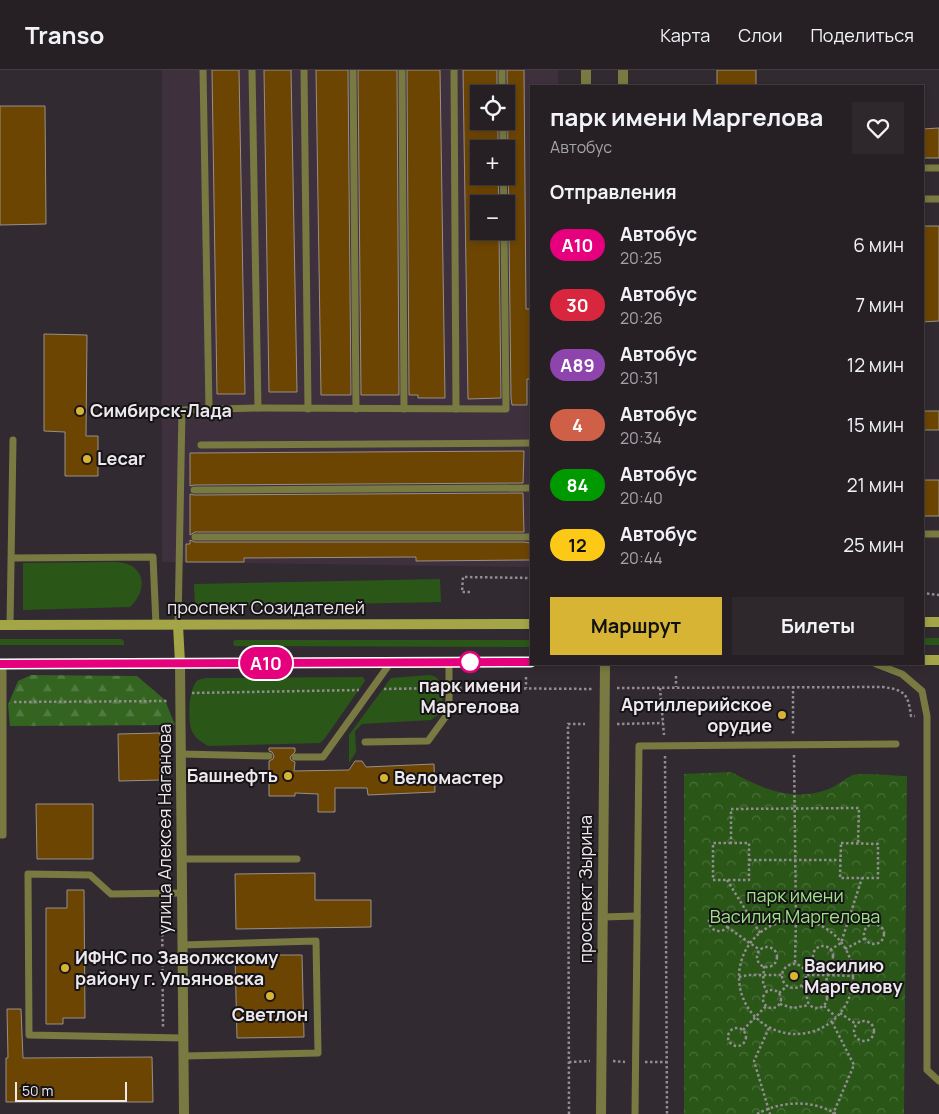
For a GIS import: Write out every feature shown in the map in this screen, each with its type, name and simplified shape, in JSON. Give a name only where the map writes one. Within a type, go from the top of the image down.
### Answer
[{"type":"main road","points":[[924,622],[939,622]]},
{"type":"main road","points":[[178,624],[180,663]]},
{"type":"main road","name":"проспект Созидателей","points":[[5,625],[530,624]]},
{"type":"main road","points":[[924,660],[939,660]]},
{"type":"main road","points":[[2,664],[530,662]]},
{"type":"street","points":[[586,70],[586,85]]},
{"type":"street","points":[[623,70],[623,85]]},
{"type":"street","name":"улица Алексея Наганова","points":[[180,663],[184,1114]]},
{"type":"street","name":"проспект Зырина","points":[[601,1114],[605,665]]},
{"type":"lane","points":[[203,70],[209,409]]},
{"type":"lane","points":[[252,70],[258,408]]},
{"type":"lane","points":[[304,70],[308,409]]},
{"type":"lane","points":[[353,70],[356,409]]},
{"type":"lane","points":[[402,70],[404,409]]},
{"type":"lane","points":[[454,70],[456,409]]},
{"type":"lane","points":[[502,70],[502,85]]},
{"type":"lane","points":[[924,168],[939,168]]},
{"type":"lane","points":[[924,199],[939,199]]},
{"type":"lane","points":[[178,624],[182,410],[258,408],[506,409],[504,240]]},
{"type":"lane","points":[[5,625],[12,558],[13,440]]},
{"type":"lane","points":[[201,445],[530,443]]},
{"type":"lane","points":[[194,490],[530,488]]},
{"type":"lane","points":[[924,534],[939,534]]},
{"type":"lane","points":[[195,537],[530,537]]},
{"type":"lane","points":[[12,558],[153,557],[156,625]]},
{"type":"lane","points":[[295,757],[323,758],[391,662]]},
{"type":"lane","points":[[365,742],[428,741],[449,712],[449,662]]},
{"type":"lane","points":[[0,835],[3,835],[2,664]]},
{"type":"lane","points":[[879,665],[902,674],[922,691],[927,716],[927,1070],[939,1081]]},
{"type":"lane","points":[[636,1114],[639,746],[896,744]]},
{"type":"lane","points":[[181,754],[269,756]]},
{"type":"lane","points":[[182,859],[297,859]]},
{"type":"lane","points":[[182,893],[111,894],[90,876],[28,874],[29,1035],[183,1038]]},
{"type":"lane","points":[[602,917],[637,916]]},
{"type":"lane","points":[[182,945],[316,941],[318,1053],[183,1056]]},
{"type":"path","points":[[470,592],[462,592],[463,577],[530,578]]},
{"type":"path","points":[[924,593],[939,595]]},
{"type":"path","points":[[676,676],[676,687]]},
{"type":"path","points":[[526,677],[526,688]]},
{"type":"path","points":[[793,686],[795,963]]},
{"type":"path","points":[[3,694],[13,702],[371,689],[883,687],[898,689],[906,695],[911,716],[927,716]]},
{"type":"path","points":[[660,688],[665,746],[667,1114]]},
{"type":"path","points":[[616,724],[663,723]]},
{"type":"path","points":[[569,1114],[568,724],[585,724]]},
{"type":"path","points":[[731,843],[731,809],[860,808],[858,844]]},
{"type":"path","points":[[713,843],[731,843],[749,843],[749,880],[714,880],[713,843]]},
{"type":"path","points":[[841,843],[858,844],[878,844],[878,878],[840,878],[841,843]]},
{"type":"path","points":[[749,860],[840,860]]},
{"type":"path","points":[[830,950],[842,943],[862,878]]},
{"type":"path","points":[[726,880],[760,933]]},
{"type":"path","points":[[162,893],[163,1037]]},
{"type":"path","points":[[715,912],[724,913],[729,921],[727,927],[722,931],[715,930],[710,926],[710,916],[715,912]]},
{"type":"path","points":[[796,920],[821,926],[832,933],[842,943],[850,958],[853,976],[851,993],[844,1009],[832,1022],[817,1030],[801,1034],[785,1033],[769,1028],[755,1017],[744,1001],[740,989],[739,976],[744,952],[760,933],[777,924],[796,920]]},
{"type":"path","points":[[877,924],[882,928],[884,934],[879,942],[870,943],[866,938],[866,929],[871,925],[877,924]]},
{"type":"path","points":[[727,927],[760,950],[769,947],[775,950],[778,956],[777,961],[773,965],[764,966]]},
{"type":"path","points":[[845,949],[866,938]]},
{"type":"path","points":[[818,947],[830,950],[832,958],[826,965],[823,966],[814,962],[813,956],[818,947]]},
{"type":"path","points":[[760,950],[757,959],[764,966]]},
{"type":"path","points":[[802,986],[807,976],[802,966],[795,963],[784,968],[782,975],[787,986],[794,988],[802,986],[810,991]]},
{"type":"path","points":[[780,1004],[793,1008],[809,1005],[817,1009],[824,1006],[827,998],[823,990],[828,975],[826,965]]},
{"type":"path","points":[[764,966],[763,984],[767,992]]},
{"type":"path","points":[[739,976],[782,975]]},
{"type":"path","points":[[807,976],[853,976]]},
{"type":"path","points":[[779,993],[787,986]]},
{"type":"path","points":[[809,1005],[807,997],[810,991],[817,988],[823,990]]},
{"type":"path","points":[[772,990],[779,993],[782,999],[780,1004],[774,1008],[766,1006],[763,998],[767,992],[772,990]]},
{"type":"path","points":[[744,1030],[766,1006]]},
{"type":"path","points":[[824,1006],[836,1017]]},
{"type":"path","points":[[840,1013],[856,1024]]},
{"type":"path","points":[[862,1021],[870,1024],[873,1030],[872,1036],[864,1041],[858,1038],[854,1033],[856,1024],[862,1021]]},
{"type":"path","points":[[757,1114],[769,1108],[790,1103],[813,1105],[834,1113],[854,1064],[832,1022]]},
{"type":"path","points":[[736,1028],[744,1030],[745,1041],[740,1045],[732,1043],[729,1036],[731,1031],[736,1028]]},
{"type":"path","points":[[769,1028],[754,1061],[770,1114]]},
{"type":"path","points":[[569,1062],[667,1062]]},
{"type":"shaded area","points":[[162,70],[558,70],[558,85],[530,85],[530,567],[162,562]]},
{"type":"green space","points":[[117,562],[134,567],[141,578],[140,593],[130,607],[23,610],[23,563]]},
{"type":"green space","points":[[440,579],[441,602],[195,607],[194,584]]},
{"type":"green space","points":[[924,638],[939,638],[939,645],[924,645]]},
{"type":"green space","points":[[0,639],[121,639],[124,641],[124,645],[0,645]]},
{"type":"green space","points":[[530,640],[530,647],[234,646],[233,641]]},
{"type":"green space","points":[[31,675],[137,676],[165,700],[175,725],[10,726],[8,705],[18,681]]},
{"type":"green space","points":[[430,675],[436,677],[441,683],[443,708],[438,715],[431,720],[362,724],[355,731],[356,752],[349,763],[349,735],[391,678]]},
{"type":"green space","points":[[363,677],[365,681],[320,743],[208,746],[196,737],[191,728],[189,714],[190,697],[195,684],[199,680],[206,678]]},
{"type":"green space","name":"парк имени Василия Маргелова","points":[[731,772],[765,788],[789,794],[813,793],[826,790],[857,774],[907,776],[904,1114],[684,1114],[684,774]]},
{"type":"building","points":[[212,70],[239,70],[245,394],[217,394]]},
{"type":"building","points":[[264,70],[291,70],[297,392],[269,392]]},
{"type":"building","points":[[316,70],[348,70],[351,395],[321,395]]},
{"type":"building","points":[[358,70],[397,70],[399,395],[361,395]]},
{"type":"building","points":[[407,70],[440,70],[445,398],[418,398],[418,395],[409,395]]},
{"type":"building","points":[[463,70],[497,70],[497,85],[470,85],[470,130],[498,130],[498,140],[470,140],[470,185],[498,185],[499,195],[470,195],[470,240],[499,240],[501,398],[468,399]]},
{"type":"building","points":[[507,70],[524,70],[526,309],[530,309],[530,379],[527,379],[527,405],[512,405],[509,240],[515,240],[515,195],[509,195],[508,185],[515,185],[515,140],[508,140],[508,130],[515,130],[515,85],[507,85]]},
{"type":"building","points":[[717,70],[756,70],[756,85],[717,85]]},
{"type":"building","points":[[0,106],[45,106],[46,224],[0,225]]},
{"type":"building","points":[[939,128],[939,158],[924,158],[924,129]]},
{"type":"building","points":[[924,226],[939,226],[939,321],[924,322]]},
{"type":"building","points":[[44,334],[87,335],[86,436],[98,436],[98,476],[65,476],[65,432],[44,431]]},
{"type":"building","points":[[924,411],[939,411],[939,430],[924,430]]},
{"type":"building","points":[[524,451],[523,483],[190,486],[190,453]]},
{"type":"building","points":[[924,480],[939,480],[939,516],[924,516]]},
{"type":"building","points":[[523,493],[524,532],[195,532],[190,535],[190,494]]},
{"type":"building","points":[[190,540],[195,542],[524,542],[530,543],[530,560],[416,561],[416,557],[244,558],[244,562],[186,562],[186,544],[190,544]]},
{"type":"building","points":[[160,733],[161,780],[119,781],[118,734]]},
{"type":"building","points":[[269,748],[295,748],[295,752],[290,757],[295,762],[294,771],[349,770],[355,761],[362,761],[366,767],[434,764],[435,792],[368,795],[367,788],[335,788],[335,812],[318,812],[318,794],[295,793],[295,796],[269,796],[269,761],[274,756],[269,751]]},
{"type":"building","points":[[36,804],[93,804],[93,859],[37,859]]},
{"type":"building","points":[[315,873],[315,900],[371,900],[371,927],[236,929],[235,874]]},
{"type":"building","name":"ИФНС по Заволжскому району г. Ульяновска","points":[[67,890],[84,890],[85,1018],[63,1018],[63,1024],[46,1024],[46,908],[67,908]]},
{"type":"building","name":"Светлон","points":[[235,955],[302,955],[304,1037],[237,1038]]},
{"type":"building","points":[[7,1009],[21,1009],[23,1058],[152,1057],[153,1102],[6,1102],[6,1058],[8,1058]]},
{"type":"bus line","name":"А10","points":[[0,664],[530,662]]},
{"type":"place","name":"Симбирск-Лада","points":[[80,411]]},
{"type":"place","name":"Lecar","points":[[87,459]]},
{"type":"place","name":"парк имени Маргелова","points":[[470,662]]},
{"type":"place","name":"Артиллерийское орудие","points":[[782,715]]},
{"type":"place","name":"Башнефть","points":[[288,776]]},
{"type":"place","name":"Веломастер","points":[[384,778]]},
{"type":"place","name":"ИФНС по Заволжскому району г. Ульяновска","points":[[65,968]]},
{"type":"place","name":"Василию Маргелову","points":[[794,976]]},
{"type":"place","name":"Светлон","points":[[270,996]]}]
